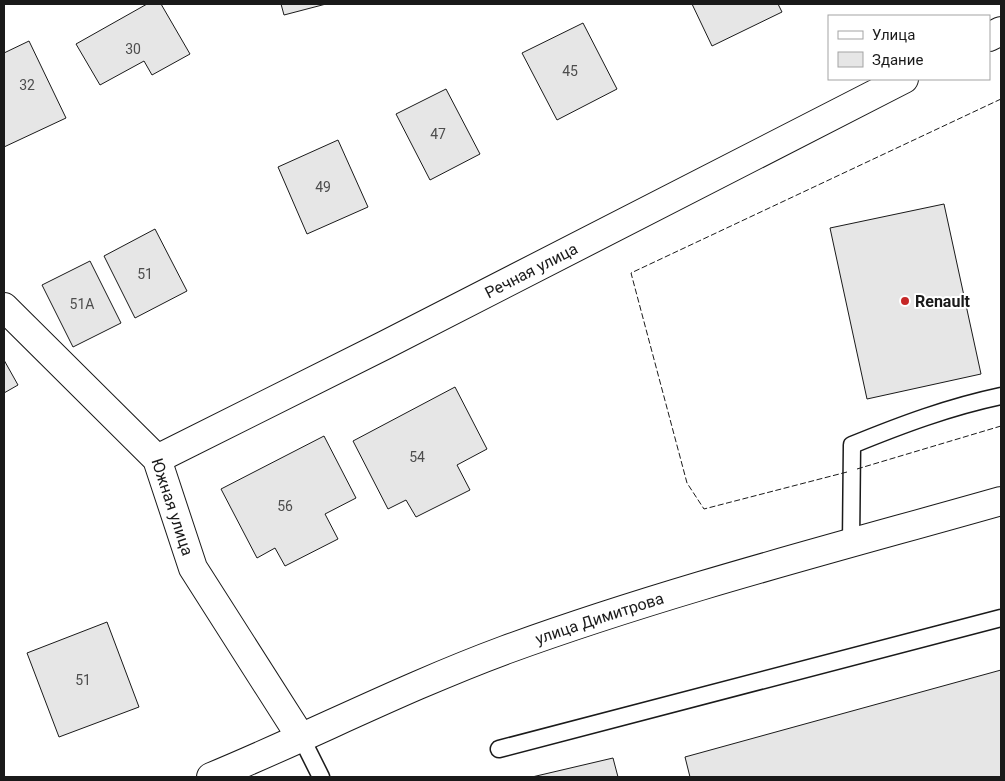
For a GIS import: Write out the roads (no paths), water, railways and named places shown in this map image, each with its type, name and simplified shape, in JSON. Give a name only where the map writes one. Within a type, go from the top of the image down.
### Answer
[{"type":"street","points":[[990,37],[1001,31]]},
{"type":"street","name":"Речная улица","points":[[157,459],[385,345],[902,80]]},
{"type":"street","name":"Южная улица","points":[[4,308],[157,459],[193,568],[302,739]]},
{"type":"street","name":"улица Димитрова","points":[[211,777],[504,650],[632,607],[737,575],[1001,501]]},
{"type":"lane","points":[[851,544],[852,445],[909,422],[968,403],[1001,396]]},
{"type":"lane","points":[[500,749],[1001,618]]},
{"type":"lane","points":[[302,739],[321,777]]},
{"type":"place","name":"Renault","points":[[905,301]]}]
